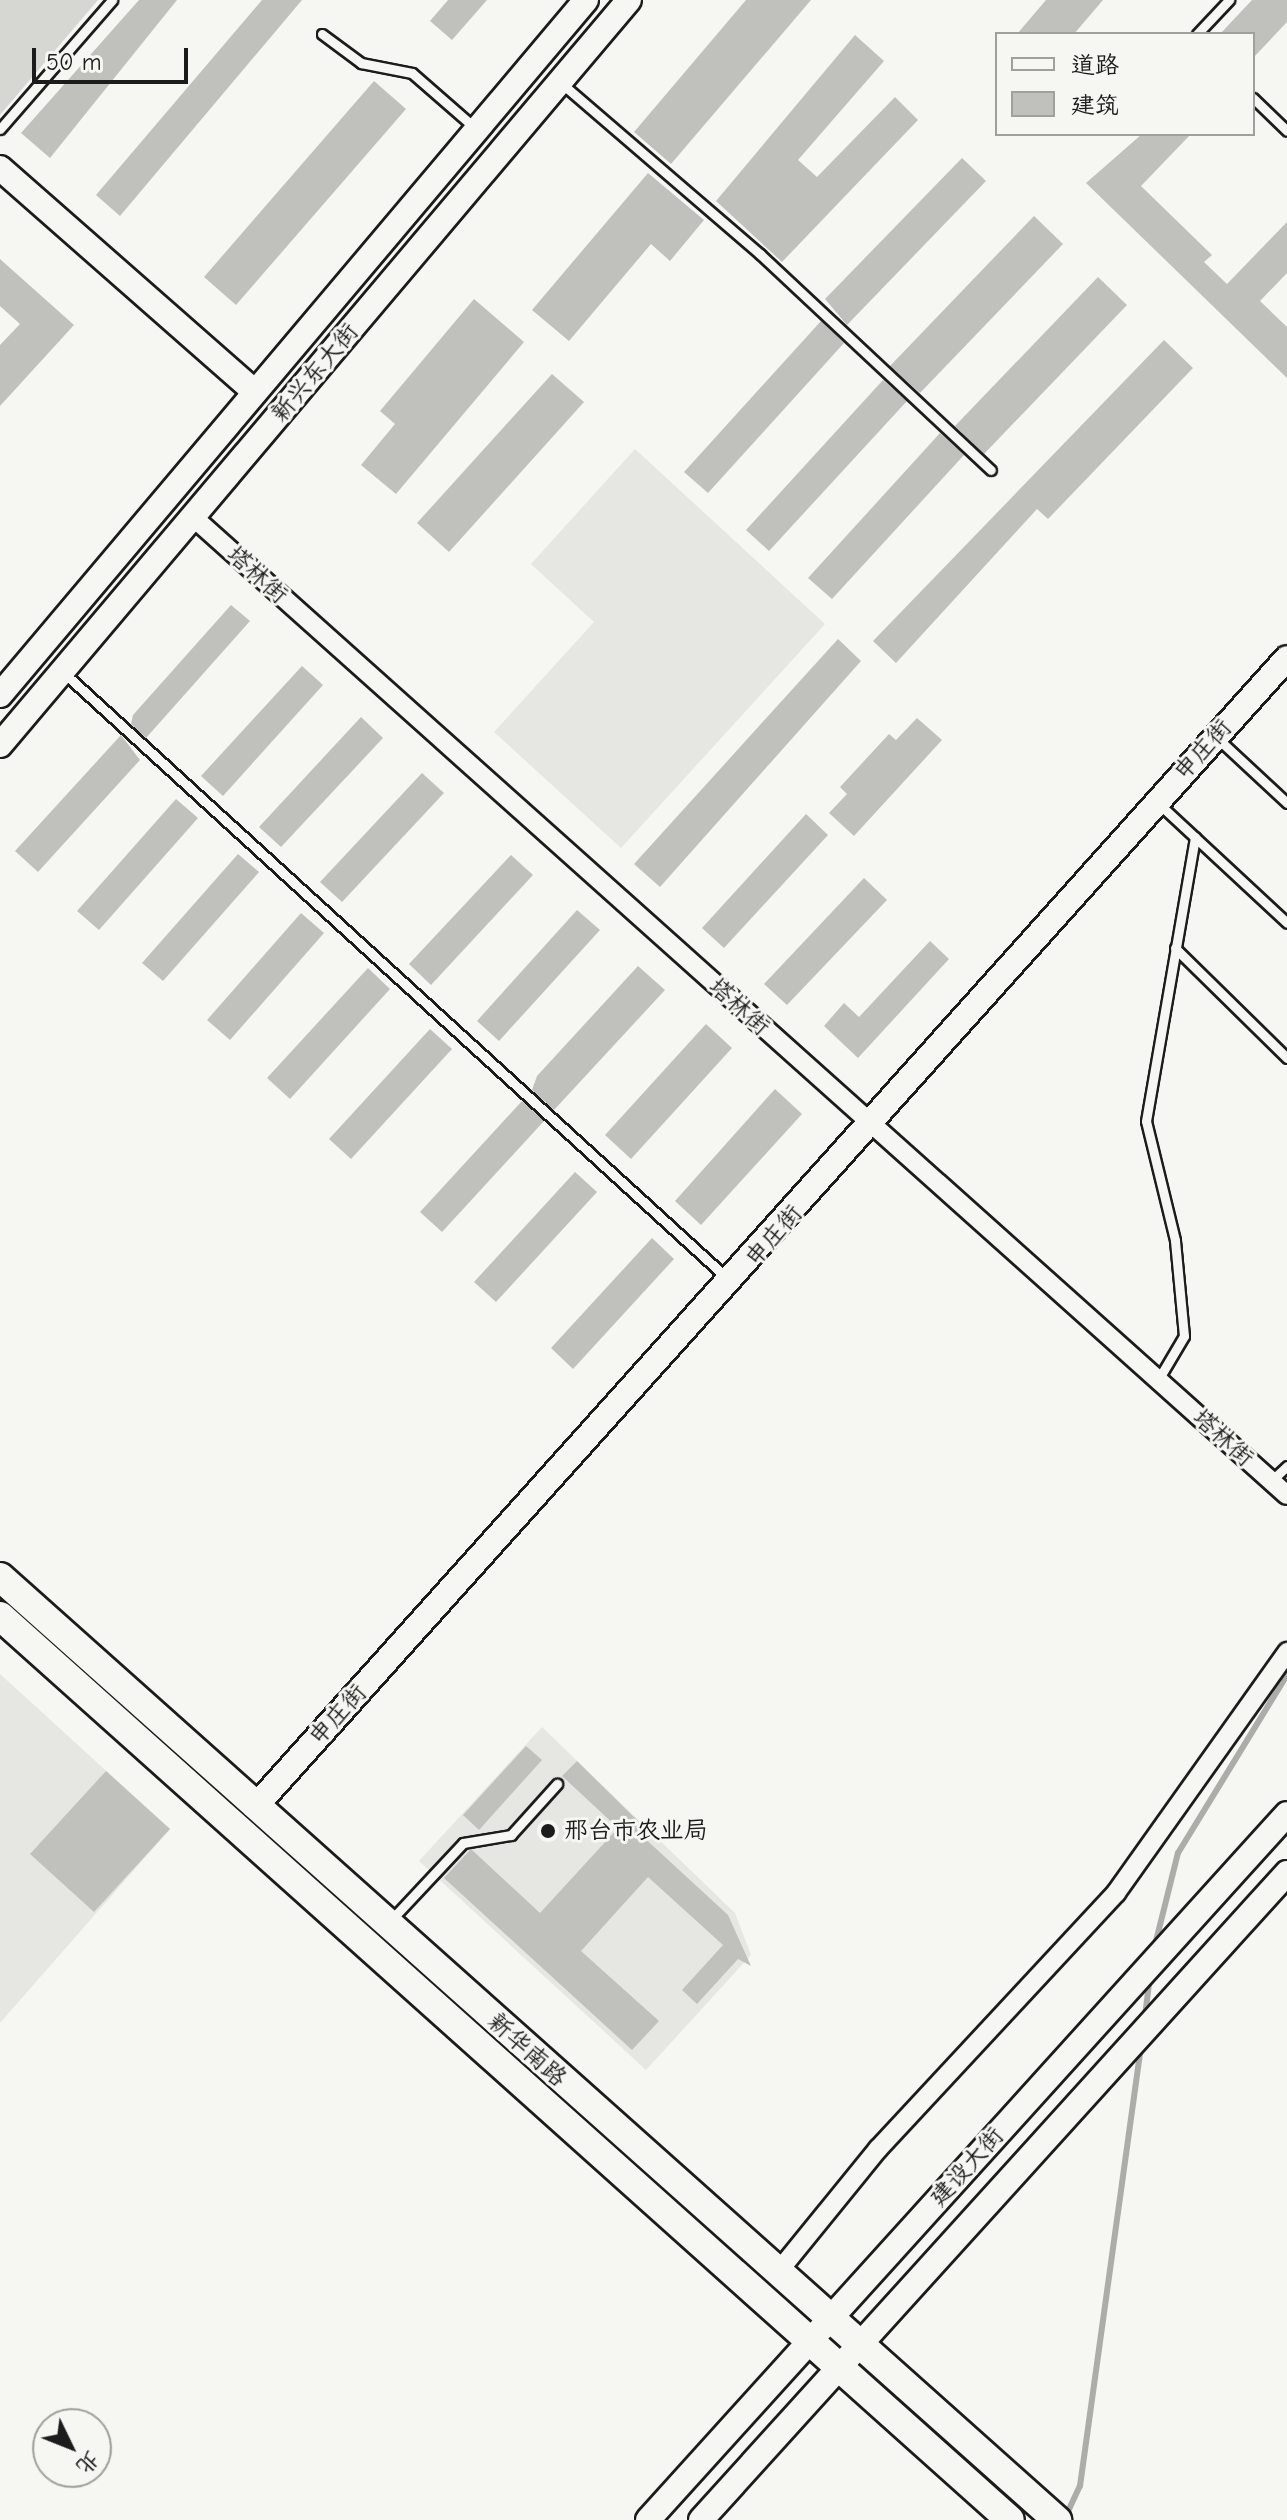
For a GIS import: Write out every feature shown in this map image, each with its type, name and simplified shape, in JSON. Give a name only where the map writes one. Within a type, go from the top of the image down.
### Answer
[{"type":"main road","name":"新华南路","points":[[0,1577],[1051,2514]]},
{"type":"main road","name":"新华南路","points":[[0,1616],[1010,2520]]},
{"type":"street","name":"新兴东大街","points":[[0,695],[586,0]]},
{"type":"street","name":"新兴东大街","points":[[0,745],[629,0]]},
{"type":"street","points":[[0,168],[255,392]]},
{"type":"street","name":"塔林街","points":[[193,517],[1287,1495]]},
{"type":"street","name":"申庄街","points":[[255,1807],[732,1283],[1156,801],[1287,658]]},
{"type":"street","points":[[778,2272],[878,2149],[1116,1893],[1287,1652]]},
{"type":"street","name":"建设大街","points":[[648,2520],[1287,1814]]},
{"type":"street","name":"建设大街","points":[[701,2520],[1287,1873]]},
{"type":"lane","points":[[0,129],[112,0]]},
{"type":"lane","points":[[1199,32],[1229,0]]},
{"type":"lane","points":[[322,34],[361,63],[412,73],[477,130]]},
{"type":"lane","points":[[560,82],[760,254],[991,470]]},
{"type":"lane","points":[[1255,100],[1287,131]]},
{"type":"lane","points":[[62,671],[732,1283]]},
{"type":"lane","points":[[1216,736],[1287,803]]},
{"type":"lane","points":[[1156,801],[1287,923]]},
{"type":"lane","points":[[1158,1380],[1184,1336],[1175,1240],[1146,1121],[1195,837]]},
{"type":"lane","points":[[1175,948],[1287,1058]]},
{"type":"lane","points":[[1271,1481],[1287,1466]]},
{"type":"lane","points":[[387,1925],[463,1843],[511,1835],[557,1784]]},
{"type":"shaded area","points":[[0,0],[98,0],[0,115]]},
{"type":"shaded area","points":[[635,449],[825,624],[621,848],[494,732],[594,622],[531,564]]},
{"type":"shaded area","points":[[0,1674],[170,1829],[0,2023]]},
{"type":"shaded area","points":[[542,1727],[735,1913],[751,1955],[646,2070],[419,1861]]},
{"type":"building","points":[[139,0],[177,0],[50,158],[21,133]]},
{"type":"building","points":[[262,0],[302,0],[120,216],[96,195]]},
{"type":"building","points":[[448,0],[487,0],[452,40],[430,21]]},
{"type":"building","points":[[746,0],[811,0],[671,164],[634,132]]},
{"type":"building","points":[[1046,0],[1103,0],[1076,32],[1019,32]]},
{"type":"building","points":[[1252,0],[1287,0],[1287,22],[1255,56],[1255,32],[1222,32]]},
{"type":"building","points":[[855,35],[884,61],[798,160],[817,177],[895,97],[918,120],[782,262],[716,201]]},
{"type":"building","points":[[374,81],[406,109],[236,305],[204,277]]},
{"type":"building","points":[[1140,136],[1189,136],[1141,186],[1212,255],[1204,262],[1227,284],[1287,222],[1287,273],[1260,301],[1287,327],[1287,378],[1086,183]]},
{"type":"building","points":[[962,158],[986,181],[847,325],[825,299]]},
{"type":"building","points":[[648,173],[704,220],[670,261],[651,244],[569,341],[532,310]]},
{"type":"building","points":[[1034,216],[1063,244],[920,393],[890,366]]},
{"type":"building","points":[[0,259],[74,325],[0,406],[0,345],[20,324],[0,306]]},
{"type":"building","points":[[1098,277],[1127,305],[984,454],[955,426]]},
{"type":"building","points":[[474,299],[524,342],[396,494],[361,465],[395,424],[380,411]]},
{"type":"building","points":[[821,321],[844,343],[708,493],[684,472]]},
{"type":"building","points":[[1164,340],[1193,368],[1048,519],[1037,509],[896,663],[873,641]]},
{"type":"building","points":[[552,374],[584,402],[449,552],[417,523]]},
{"type":"building","points":[[883,380],[907,401],[769,551],[746,530]]},
{"type":"building","points":[[940,433],[964,455],[832,599],[808,578]]},
{"type":"building","points":[[231,605],[250,621],[146,738],[131,724],[133,715]]},
{"type":"building","points":[[838,639],[861,661],[660,887],[634,864]]},
{"type":"building","points":[[302,666],[323,685],[223,796],[201,776]]},
{"type":"building","points":[[361,717],[383,738],[281,847],[259,827]]},
{"type":"building","points":[[917,718],[942,740],[854,836],[829,813],[847,794],[840,787],[889,734],[896,740]]},
{"type":"building","points":[[121,735],[140,760],[38,872],[15,851]]},
{"type":"building","points":[[422,773],[444,793],[342,902],[320,882]]},
{"type":"building","points":[[176,799],[198,818],[99,930],[77,911]]},
{"type":"building","points":[[806,814],[828,835],[724,948],[702,928]]},
{"type":"building","points":[[238,854],[259,872],[163,981],[142,963]]},
{"type":"building","points":[[511,855],[533,875],[431,985],[409,964]]},
{"type":"building","points":[[864,878],[887,900],[787,1005],[764,984]]},
{"type":"building","points":[[577,910],[600,930],[499,1041],[477,1021]]},
{"type":"building","points":[[301,913],[324,933],[230,1040],[207,1020]]},
{"type":"building","points":[[930,941],[949,959],[858,1058],[824,1026],[844,1003],[859,1017]]},
{"type":"building","points":[[638,966],[665,990],[554,1110],[532,1090],[537,1076]]},
{"type":"building","points":[[368,968],[390,989],[290,1099],[267,1078]]},
{"type":"building","points":[[706,1024],[732,1048],[631,1159],[605,1135]]},
{"type":"building","points":[[430,1029],[452,1049],[351,1159],[329,1139]]},
{"type":"building","points":[[775,1089],[802,1114],[701,1225],[675,1201]]},
{"type":"building","points":[[522,1101],[544,1121],[442,1232],[420,1212]]},
{"type":"building","points":[[575,1172],[597,1192],[496,1302],[474,1282]]},
{"type":"building","points":[[652,1238],[674,1259],[573,1369],[551,1348]]},
{"type":"building","points":[[526,1746],[542,1760],[479,1830],[463,1815]]},
{"type":"building","points":[[577,1761],[645,1828],[640,1834],[728,1915],[751,1966],[738,1959],[697,2004],[682,1990],[723,1945],[648,1877],[581,1951],[659,2021],[632,2050],[444,1878],[471,1849],[540,1913],[618,1828],[562,1776]]},
{"type":"building","points":[[106,1771],[170,1829],[94,1912],[30,1854]]},
{"type":"waterway","points":[[1154,1949],[1178,1853],[1287,1675]]},
{"type":"waterway","points":[[1145,2016],[1150,1976]]},
{"type":"waterway","points":[[1064,2520],[1080,2486],[1141,2047]]},
{"type":"place","name":"邢台市农业局","points":[[548,1831]]}]
